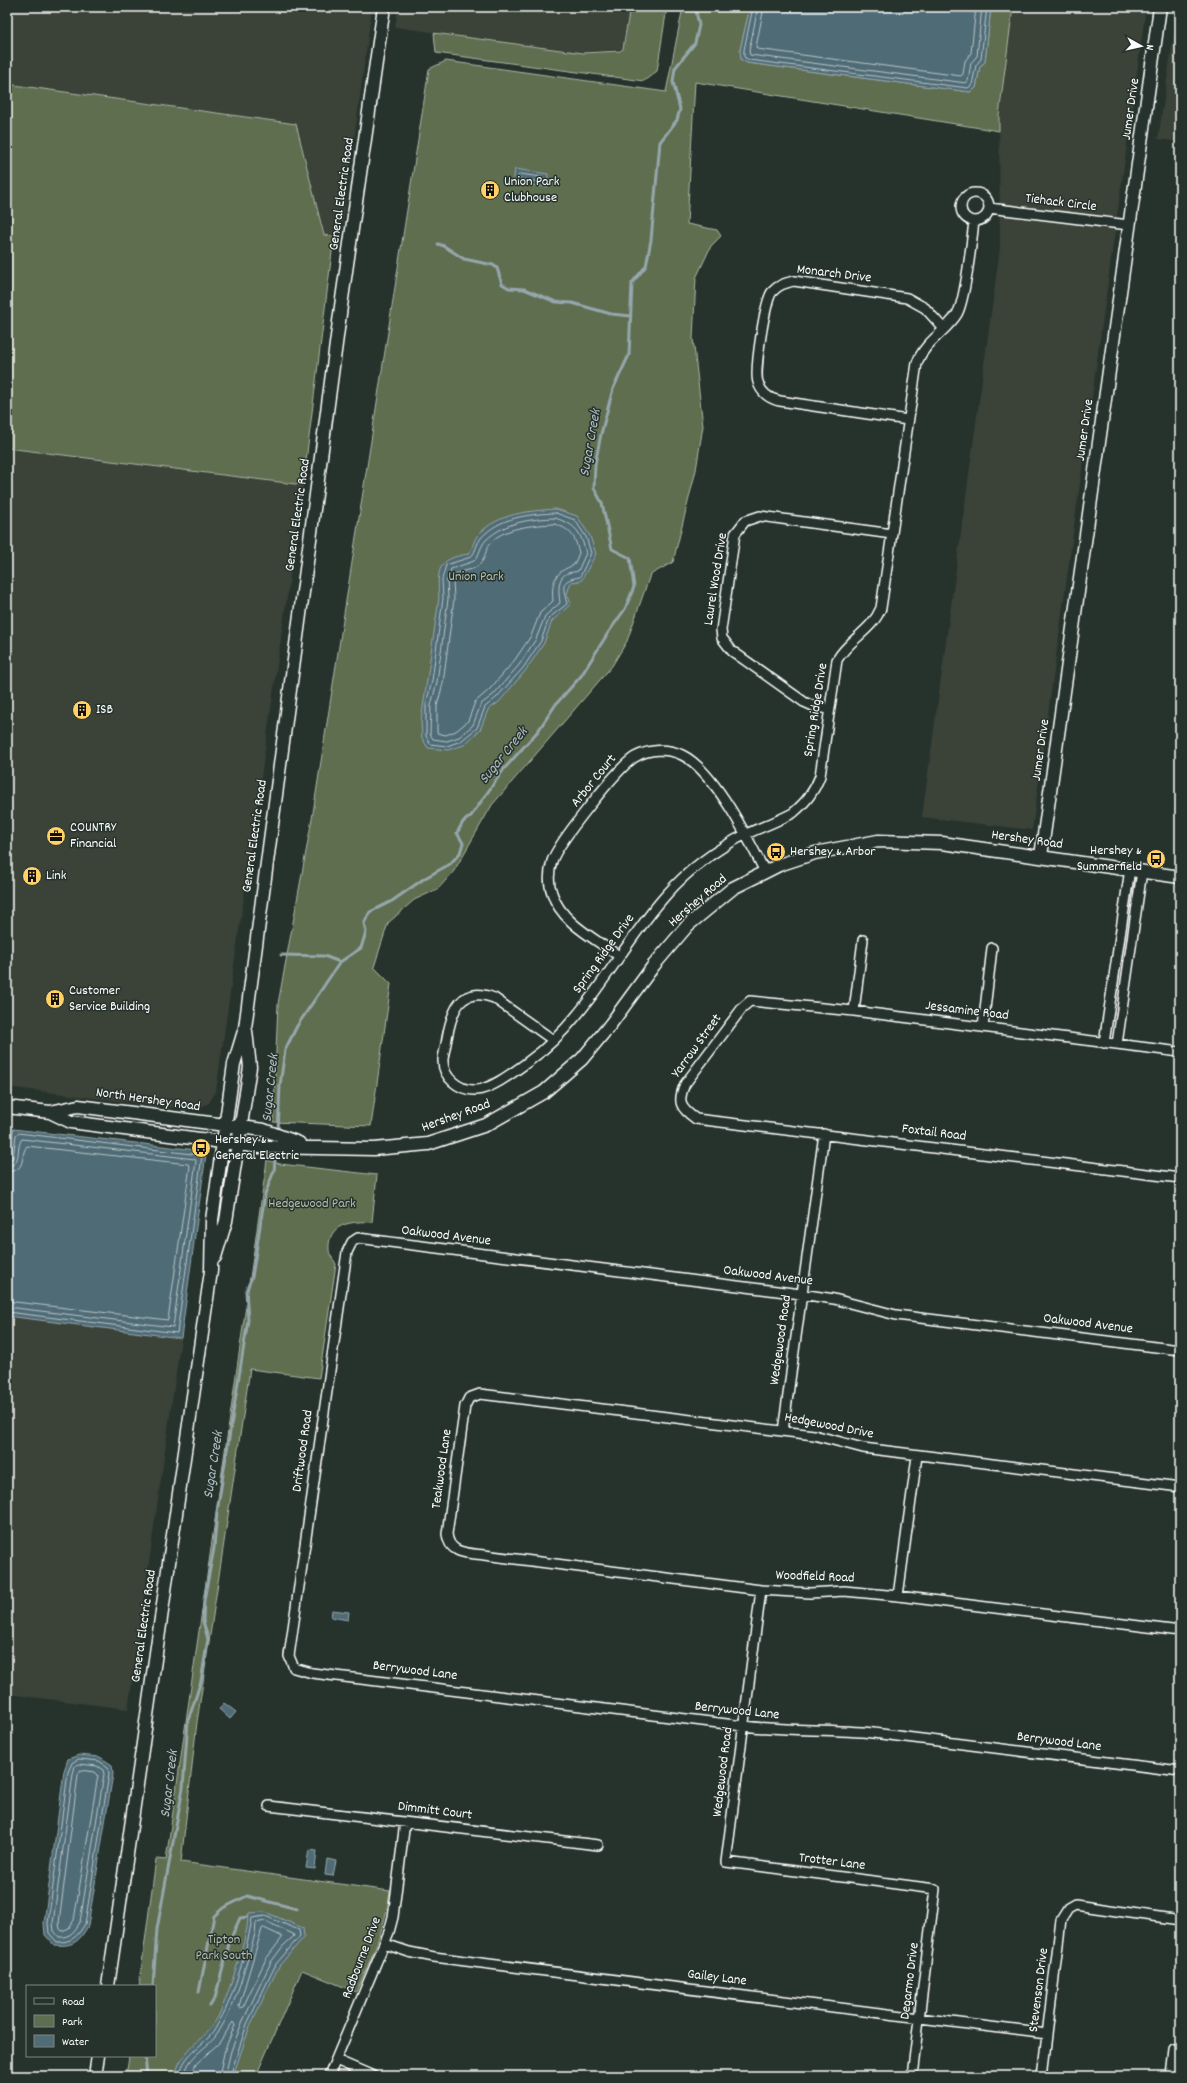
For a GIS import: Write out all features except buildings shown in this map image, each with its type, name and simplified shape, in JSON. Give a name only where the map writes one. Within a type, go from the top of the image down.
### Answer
[{"type":"main road","name":"General Electric Road","points":[[108,1985],[211,1271],[212,1220],[225,1126],[234,1064],[245,1028],[342,300],[384,7]]},
{"type":"main road","name":"Jumer Drive","points":[[1041,856],[1160,7]]},
{"type":"main road","name":"Hershey Road","points":[[223,1142],[260,1147],[307,1146],[374,1149],[428,1144],[486,1125],[544,1092],[582,1059],[610,1025],[654,965],[688,925],[733,888],[780,865],[815,853],[878,841],[942,843],[1180,877]]},
{"type":"main road","name":"General Electric Road","points":[[211,1271],[226,1221],[242,1128],[250,1067],[245,1028]]},
{"type":"main road","name":"North Hershey Road","points":[[7,1107],[50,1112],[78,1106],[242,1128]]},
{"type":"main road","name":"North Hershey Road","points":[[50,1112],[71,1122],[223,1142]]},
{"type":"main road","name":"Hershey Road","points":[[242,1128],[264,1130],[307,1146]]},
{"type":"main road","points":[[95,2076],[98,2057]]},
{"type":"street","points":[[974,192],[983,195],[989,203],[989,208],[986,216],[974,221],[965,217],[962,213],[961,204],[965,196],[974,192]]},
{"type":"street","name":"Tiehack Circle","points":[[989,208],[1129,226]]},
{"type":"street","name":"Spring Ridge Drive","points":[[553,1040],[494,998],[478,994],[462,1001],[455,1008],[451,1016],[443,1059],[444,1068],[448,1076],[460,1087],[477,1090],[487,1087],[528,1061],[553,1040],[577,1015],[652,911],[684,876],[725,846],[793,813],[810,796],[820,776],[837,660],[847,646],[871,626],[881,608],[916,363],[926,345],[952,322],[962,304],[974,221]]},
{"type":"street","name":"Monarch Drive","points":[[908,420],[780,401],[768,396],[762,390],[756,374],[767,300],[777,287],[794,281],[907,298],[925,308],[944,329]]},
{"type":"street","name":"Laurel Wood Drive","points":[[829,709],[813,706],[804,702],[726,645],[721,630],[735,534],[745,521],[760,516],[892,534]]},
{"type":"street","name":"Arbor Court","points":[[619,956],[562,913],[553,898],[549,881],[550,870],[557,850],[627,762],[636,756],[658,750],[669,751],[691,760],[700,768],[736,816],[765,872]]},
{"type":"street","points":[[1104,1043],[1119,944],[1136,870]]},
{"type":"street","points":[[1117,1044],[1131,946],[1136,870]]},
{"type":"street","points":[[854,1011],[863,940]]},
{"type":"street","points":[[1119,944],[1131,946]]},
{"type":"street","points":[[983,1027],[992,948]]},
{"type":"street","name":"Jessamine Road","points":[[750,1001],[854,1011],[1180,1052]]},
{"type":"street","name":"Yarrow Street","points":[[686,1113],[681,1105],[680,1095],[685,1084],[743,1006],[750,1001]]},
{"type":"street","name":"Foxtail Road","points":[[686,1113],[696,1119],[1180,1178]]},
{"type":"street","name":"Wedgewood Road","points":[[783,1431],[824,1134]]},
{"type":"street","name":"Oakwood Avenue","points":[[352,1242],[358,1238],[802,1294],[834,1299],[896,1315],[1180,1350]]},
{"type":"street","name":"Driftwood Road","points":[[292,1665],[289,1656],[310,1500],[347,1252],[352,1242]]},
{"type":"street","name":"Hedgewood Drive","points":[[472,1396],[480,1394],[500,1395],[783,1431],[814,1435],[863,1448],[917,1456],[1180,1487]]},
{"type":"street","name":"Teakwood Lane","points":[[451,1547],[447,1534],[465,1406],[472,1396]]},
{"type":"street","points":[[898,1596],[917,1456]]},
{"type":"street","name":"Woodfield Road","points":[[451,1547],[459,1551],[484,1555],[761,1590],[810,1593],[844,1591],[898,1596],[1180,1631]]},
{"type":"street","name":"Wedgewood Road","points":[[726,1862],[761,1590]]},
{"type":"street","name":"Berrywood Lane","points":[[292,1665],[297,1669],[312,1673],[743,1726],[799,1731],[848,1730],[1180,1771]]},
{"type":"street","name":"Dimmitt Court","points":[[269,1806],[598,1845]]},
{"type":"street","name":"Radbourne Drive","points":[[329,2076],[385,1944],[393,1917],[405,1822]]},
{"type":"street","name":"Trotter Lane","points":[[726,1862],[935,1889]]},
{"type":"street","name":"Degarmo Drive","points":[[912,2076],[935,1889]]},
{"type":"street","name":"Stevenson Drive","points":[[1042,2076],[1061,1920],[1068,1909],[1075,1905],[1180,1920]]},
{"type":"street","name":"Gailey Lane","points":[[385,1944],[409,1952],[434,1957],[1047,2034]]},
{"type":"street","points":[[1171,2076],[1174,2050]]},
{"type":"street","points":[[336,2060],[373,2076]]},
{"type":"shaded area","points":[[7,7],[372,7],[341,237],[325,235],[296,124],[7,84]]},
{"type":"shaded area","points":[[398,7],[630,7],[623,49],[583,53],[395,27]]},
{"type":"shaded area","points":[[1013,7],[1146,7],[1032,830],[922,817],[1000,248],[999,115]]},
{"type":"shaded area","points":[[1178,7],[1180,7],[1180,142],[1158,139]]},
{"type":"shaded area","name":"COUNTRY Financial","points":[[7,448],[303,485],[216,1091],[209,1103],[199,1108],[189,1110],[7,1087]]},
{"type":"shaded area","points":[[7,1128],[13,1129],[7,1171]]},
{"type":"shaded area","points":[[7,1316],[181,1338],[128,1709],[7,1694]]},
{"type":"green space","points":[[630,7],[667,7],[657,71],[644,81],[436,53],[434,33],[583,53],[620,51],[623,49]]},
{"type":"green space","name":"Union Park","points":[[683,7],[750,7],[740,50],[747,63],[970,92],[976,88],[980,66],[985,62],[991,7],[1013,7],[999,115],[999,131],[695,82],[687,224],[717,230],[721,236],[711,246],[696,278],[693,338],[703,426],[696,470],[673,562],[650,575],[627,641],[612,666],[492,805],[454,871],[438,889],[414,900],[388,923],[374,967],[391,984],[371,1126],[273,1122],[278,1004],[312,819],[429,69],[446,61],[666,92]]},
{"type":"green space","points":[[7,84],[296,124],[324,235],[334,236],[303,485],[7,448]]},
{"type":"green space","points":[[267,1160],[280,1164],[377,1175],[372,1222],[349,1223],[342,1226],[336,1229],[329,1241],[329,1252],[336,1264],[319,1378],[250,1369],[197,1722],[181,1862],[390,1891],[381,1931],[356,1992],[302,1970],[256,2076],[126,2076],[129,2057],[156,2057],[156,1985],[139,1985],[156,1859],[166,1860]]},
{"type":"water","points":[[750,7],[991,7],[985,62],[980,66],[976,88],[970,92],[747,63],[741,60],[740,50]]},
{"type":"water","points":[[515,169],[548,174],[547,187],[513,183]]},
{"type":"water","points":[[556,509],[577,516],[590,536],[596,554],[581,581],[571,582],[567,594],[571,604],[552,621],[544,643],[526,670],[499,702],[488,710],[480,730],[464,745],[448,750],[428,748],[422,738],[421,721],[439,598],[438,580],[441,567],[445,562],[451,559],[469,554],[478,535],[495,522],[514,514]]},
{"type":"water","points":[[13,1129],[205,1151],[206,1154],[181,1338],[7,1316],[7,1171]]},
{"type":"water","points":[[332,1610],[349,1612],[348,1620],[331,1617]]},
{"type":"water","points":[[224,1703],[236,1712],[230,1719],[219,1709]]},
{"type":"water","points":[[79,1755],[100,1757],[112,1765],[113,1774],[88,1926],[82,1936],[75,1942],[66,1945],[54,1945],[45,1935],[44,1923],[64,1771],[68,1759]]},
{"type":"water","points":[[309,1850],[317,1851],[315,1869],[306,1868]]},
{"type":"water","points":[[327,1859],[336,1861],[333,1876],[325,1875]]},
{"type":"water","points":[[265,1912],[303,1928],[304,1937],[279,1966],[250,2026],[233,2076],[176,2076],[181,2060],[207,2032],[218,2017],[238,1963],[247,1930],[249,1913]]},
{"type":"waterway","name":"Sugar Creek","points":[[278,1132],[280,1085],[285,1050],[297,1026],[340,962],[361,948],[366,932],[364,923],[370,912],[392,901],[425,878],[450,864],[460,853],[463,843],[457,833],[463,822],[471,816],[504,769],[538,731],[556,704],[581,676],[625,609],[634,587],[630,558],[612,549],[602,503],[594,488],[595,464],[613,389],[629,355],[632,283],[646,266],[651,240],[660,142],[677,120],[680,109],[673,82],[675,68],[695,43],[699,25],[695,7]]},
{"type":"waterway","points":[[438,244],[444,246],[464,259],[493,265],[497,268],[502,284],[509,288],[524,289],[556,302],[572,303],[611,314],[631,316]]},
{"type":"waterway","name":"Sugar Creek","points":[[281,955],[324,956],[340,962]]},
{"type":"waterway","name":"Sugar Creek","points":[[153,1985],[157,1929],[183,1788],[188,1721],[201,1681],[208,1639],[203,1621],[204,1600],[214,1548],[217,1512],[248,1320],[246,1291],[252,1277],[265,1194],[274,1171],[276,1150]]},
{"type":"waterway","points":[[199,1992],[214,1916],[223,1908],[247,1896],[297,1909]]},
{"type":"waterway","points":[[210,2006],[215,1998],[230,1940],[240,1918],[248,1917]]},
{"type":"waterway","name":"Sugar Creek","points":[[145,2057],[147,2076]]},
{"type":"place","name":"Union Park Clubhouse","points":[[490,190]]},
{"type":"place","name":"ISB","points":[[82,710]]},
{"type":"place","name":"COUNTRY Financial","points":[[56,836]]},
{"type":"place","name":"Hershey & Arbor","points":[[776,852]]},
{"type":"place","name":"Hershey & Summerfield","points":[[1156,859]]},
{"type":"place","name":"Link","points":[[32,876]]},
{"type":"place","name":"Customer Service Building","points":[[55,999]]},
{"type":"place","name":"Hershey & General Electric","points":[[201,1148]]},
{"type":"park label","name":"Hedgewood Park","points":[[312,1204]]},
{"type":"park label","name":"Tipton Park South","points":[[224,1948]]}]
